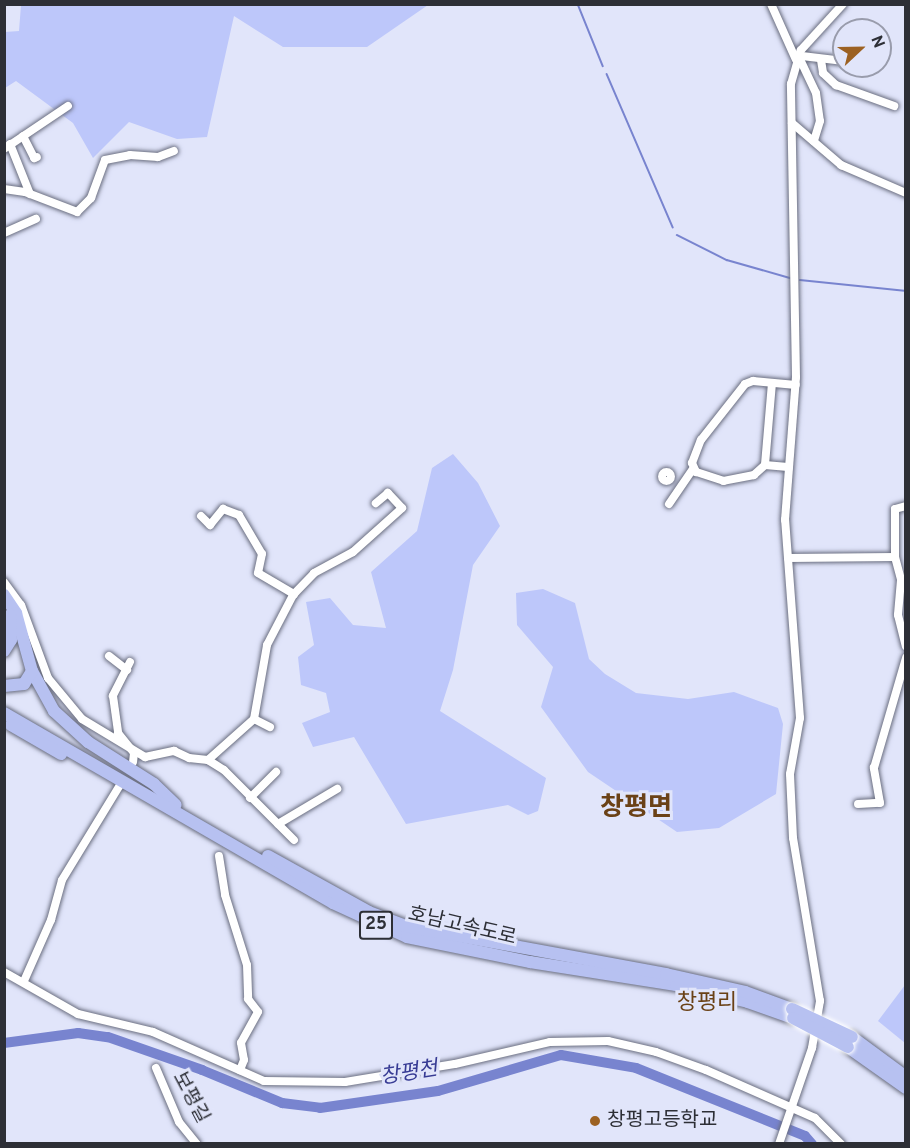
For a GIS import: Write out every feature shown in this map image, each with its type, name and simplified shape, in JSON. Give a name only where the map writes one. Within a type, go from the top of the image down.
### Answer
[{"type":"highway","points":[[4,595],[16,613],[32,671],[42,693],[72,728],[154,784],[176,805]]},
{"type":"highway","points":[[4,606],[12,628],[4,651]]},
{"type":"highway","points":[[4,686],[24,684],[32,671]]},
{"type":"highway","name":"호남고속도로","points":[[4,704],[176,805],[332,892],[405,926],[666,974],[745,992],[850,1042],[906,1077]]},
{"type":"highway","name":"호남고속도로","points":[[4,712],[333,903],[407,938],[530,962],[676,985],[792,1013]]},
{"type":"highway","points":[[4,722],[65,756],[99,766]]},
{"type":"highway","name":"호남고속도로","points":[[850,1042],[906,1088]]},
{"type":"street","points":[[771,4],[816,93],[820,121],[814,141]]},
{"type":"street","points":[[780,1143],[794,1110],[812,1048],[820,1001],[793,838],[790,774],[800,718],[788,558],[788,467],[796,385],[792,123],[797,57],[843,4]]},
{"type":"street","points":[[797,57],[832,60]]},
{"type":"street","points":[[821,60],[823,73],[836,86],[894,105]]},
{"type":"street","points":[[30,194],[8,146],[68,106]]},
{"type":"street","points":[[792,123],[860,176],[906,193]]},
{"type":"street","points":[[23,136],[33,158],[38,157]]},
{"type":"street","points":[[4,189],[30,194],[77,212],[91,198],[105,160],[130,154],[158,157],[174,151]]},
{"type":"street","points":[[4,234],[36,219]]},
{"type":"street","points":[[669,504],[693,469],[697,447],[740,389],[750,382],[796,385]]},
{"type":"street","points":[[693,469],[724,481],[754,475],[765,465],[772,383]]},
{"type":"street","points":[[765,465],[788,467]]},
{"type":"street","points":[[669,479],[680,486]]},
{"type":"street","points":[[208,760],[254,719],[267,645],[294,594],[314,573],[352,552],[402,508],[388,493],[376,503]]},
{"type":"street","points":[[906,506],[895,509],[895,557],[901,580],[898,615],[906,646]]},
{"type":"street","points":[[201,516],[210,525],[223,509],[239,515],[262,554],[258,573],[294,594]]},
{"type":"street","points":[[788,558],[895,557]]},
{"type":"street","points":[[4,582],[21,605],[48,678],[62,698],[82,719],[133,757],[174,751],[208,760],[224,770],[294,840]]},
{"type":"street","points":[[109,656],[128,666],[113,696],[118,733],[133,757]]},
{"type":"street","points":[[858,804],[880,803],[874,768],[906,658]]},
{"type":"street","points":[[254,719],[270,728]]},
{"type":"street","points":[[250,798],[276,772]]},
{"type":"street","points":[[24,981],[51,920],[62,880],[120,785]]},
{"type":"street","points":[[278,824],[337,789]]},
{"type":"street","points":[[219,856],[225,895],[247,965],[248,999],[258,1012],[241,1043],[244,1060],[240,1070]]},
{"type":"street","points":[[4,972],[24,981],[78,1014],[153,1032],[264,1081],[345,1082],[455,1064],[550,1042],[590,1039],[656,1052],[794,1110],[822,1124],[841,1143]]},
{"type":"street","name":"보평길","points":[[156,1068],[179,1122],[197,1143]]},
{"type":"shaded area","points":[[21,5],[428,5],[367,47],[283,47],[234,16],[207,137],[177,139],[129,122],[93,158],[73,123],[16,81],[5,88],[5,32],[19,31]]},
{"type":"shaded area","points":[[453,454],[478,483],[500,526],[473,565],[453,670],[440,711],[546,778],[538,811],[528,815],[508,805],[406,824],[354,737],[313,747],[302,723],[330,712],[326,693],[301,685],[298,657],[314,645],[306,602],[330,598],[353,625],[386,628],[371,572],[417,531],[432,468]]},
{"type":"shaded area","points":[[543,589],[575,603],[589,659],[605,674],[636,693],[688,699],[734,692],[778,708],[783,724],[776,794],[719,828],[677,832],[588,772],[541,707],[553,667],[517,625],[516,593]]},
{"type":"shaded area","points":[[905,985],[905,1043],[878,1021]]},
{"type":"waterway","points":[[578,4],[603,66]]},
{"type":"waterway","points":[[607,74],[673,227]]},
{"type":"waterway","points":[[677,235],[727,260],[790,278]]},
{"type":"waterway","points":[[800,280],[906,291]]},
{"type":"waterway","name":"창평천","points":[[4,1043],[78,1033],[108,1037],[202,1070],[282,1103],[320,1108],[438,1091],[561,1055],[636,1068],[805,1136],[812,1144]]},
{"type":"place","name":"창평고등학교","points":[[595,1121]]},
{"type":"district","name":"창평면","points":[[636,809]]},
{"type":"district","name":"창평리","points":[[707,1004]]}]
